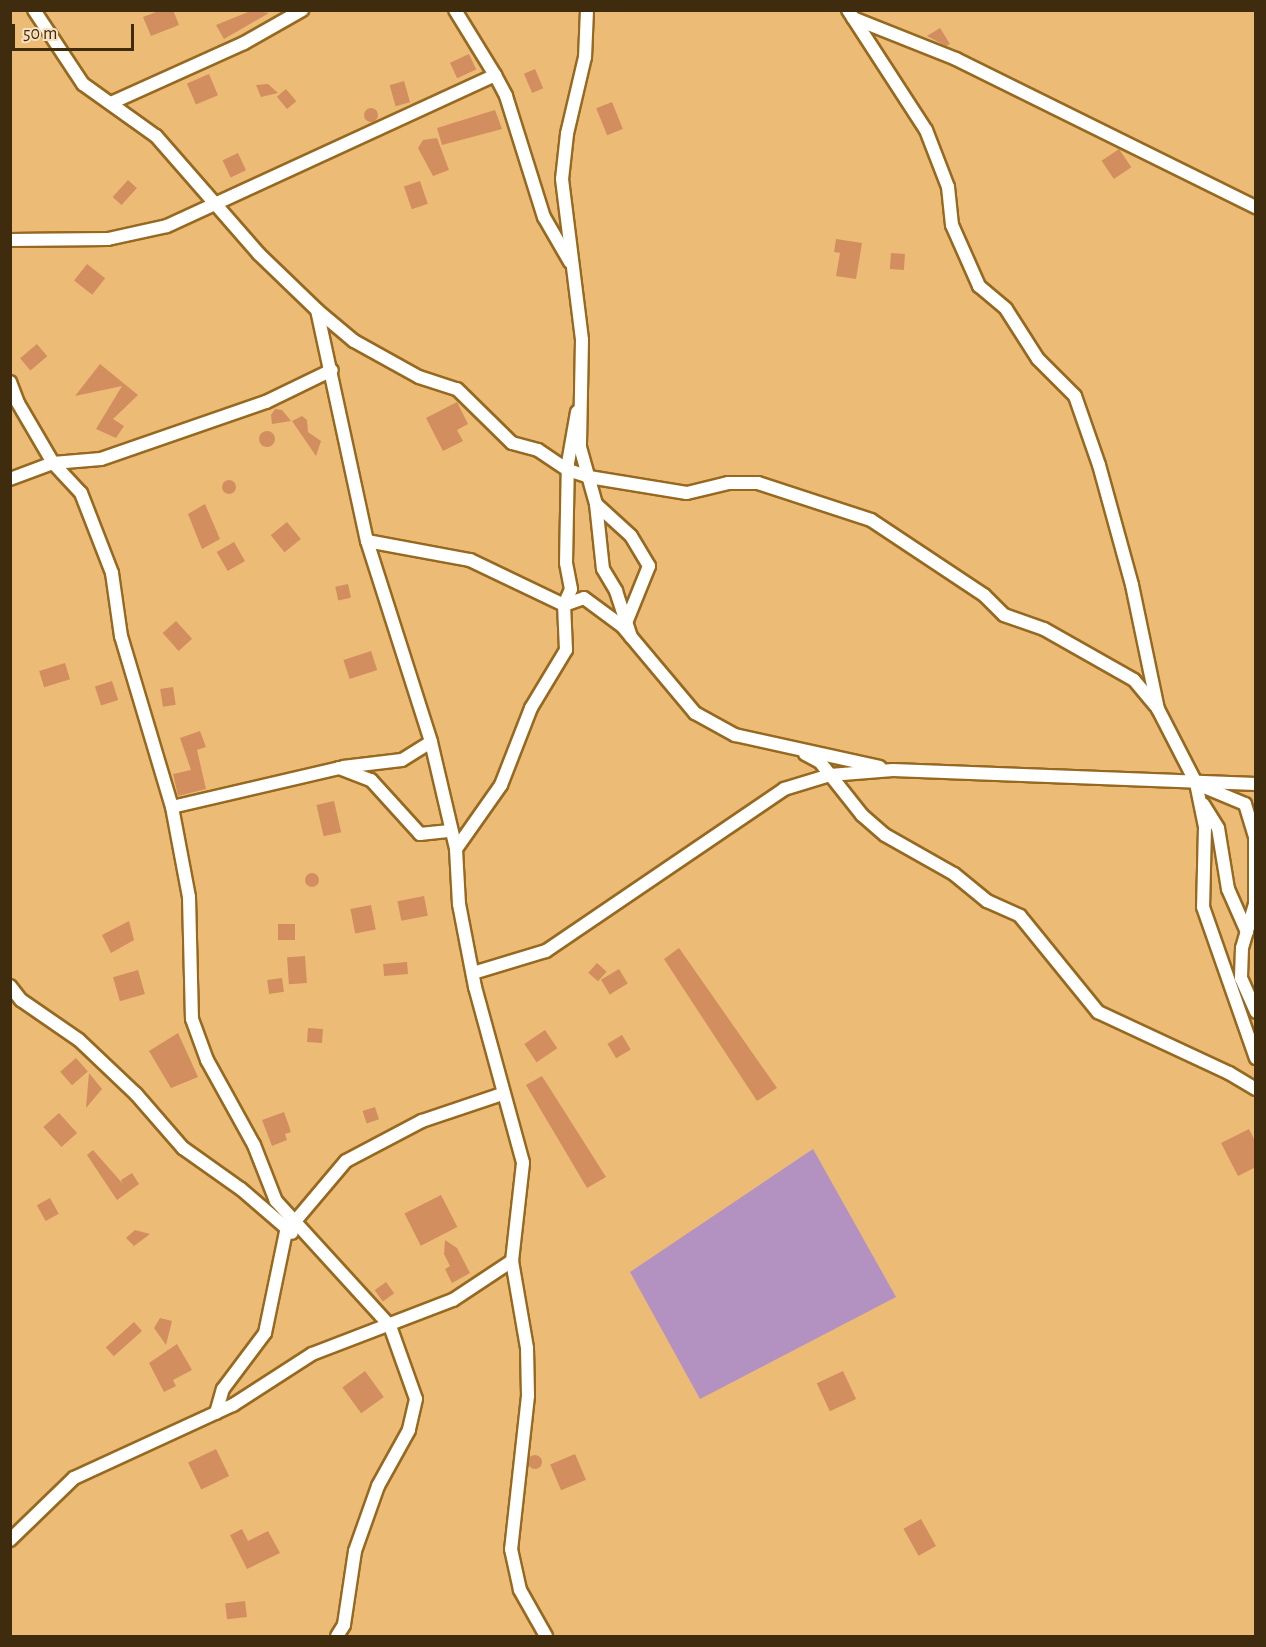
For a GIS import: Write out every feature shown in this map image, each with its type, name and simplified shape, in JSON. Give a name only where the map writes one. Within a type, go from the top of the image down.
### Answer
[{"type":"street","points":[[34,10],[83,84],[156,136],[216,206],[316,310],[354,341],[419,376],[457,389],[512,443],[538,450],[568,470],[589,477],[687,493],[728,483],[758,483],[872,520],[984,595],[1004,615],[1044,629],[1134,680],[1158,709]]},
{"type":"street","points":[[111,104],[244,43],[302,10]]},
{"type":"street","points":[[455,10],[506,96],[544,217],[572,266]]},
{"type":"street","points":[[587,10],[585,57],[567,134],[562,179],[582,340],[580,447],[596,504],[603,569],[631,637]]},
{"type":"street","points":[[850,13],[956,59],[1256,207]]},
{"type":"street","points":[[850,13],[926,130],[948,187],[952,225],[979,286],[1006,309],[1038,358],[1075,396],[1099,465],[1126,565],[1158,709],[1218,828],[1228,889],[1247,932]]},
{"type":"street","points":[[10,240],[108,239],[167,226],[216,206],[329,148],[495,75]]},
{"type":"street","points":[[316,310],[332,370],[367,541],[431,742],[456,849],[459,904],[472,973],[502,1094],[524,1163],[512,1261],[527,1348],[528,1396],[512,1550],[520,1590],[546,1636]]},
{"type":"street","points":[[10,479],[54,462],[101,459],[266,402],[332,370]]},
{"type":"street","points":[[10,381],[18,403],[54,462],[81,493],[112,573],[122,636],[172,807],[189,897],[192,1019],[207,1060],[254,1145],[276,1201],[311,1236],[390,1326],[416,1399],[409,1430],[378,1486],[355,1551],[344,1625],[337,1636]]},
{"type":"street","points":[[456,849],[501,785],[531,708],[566,650],[564,605],[571,589],[566,540],[570,434],[581,400]]},
{"type":"street","points":[[596,504],[631,536],[650,566],[627,623]]},
{"type":"street","points":[[367,541],[470,560],[564,605],[584,598],[622,626],[695,713],[735,735],[893,770]]},
{"type":"street","points":[[172,807],[237,789],[339,768],[402,760],[431,742]]},
{"type":"street","points":[[783,744],[820,762],[862,815],[885,835],[954,874],[987,901],[1020,916],[1098,1012],[1229,1073],[1256,1089]]},
{"type":"street","points":[[339,768],[371,780],[420,834],[450,831]]},
{"type":"street","points":[[472,973],[546,951],[784,789],[830,775],[893,770],[1196,787],[1256,784]]},
{"type":"street","points":[[1196,787],[1245,804],[1255,836],[1255,904],[1247,932],[1240,978],[1256,1012]]},
{"type":"street","points":[[1196,787],[1205,827],[1203,908],[1256,1058]]},
{"type":"street","points":[[10,986],[21,1000],[87,1048],[136,1094],[183,1148],[241,1190],[286,1232],[311,1236]]},
{"type":"street","points":[[216,1413],[223,1389],[265,1333],[286,1232],[298,1223],[346,1161],[422,1121],[502,1094]]},
{"type":"street","points":[[10,1540],[74,1478],[216,1413],[312,1354],[453,1300],[512,1261]]},
{"type":"shaded area","points":[[813,1149],[896,1297],[700,1399],[630,1272]]},
{"type":"building","points":[[161,10],[173,10],[179,25],[151,36],[143,17]]},
{"type":"building","points":[[253,10],[269,13],[224,39],[216,25]]},
{"type":"building","points":[[940,28],[950,44],[946,46],[927,36]]},
{"type":"building","points":[[469,54],[476,69],[457,78],[450,63]]},
{"type":"building","points":[[535,69],[543,88],[532,93],[524,74]]},
{"type":"building","points":[[209,74],[218,95],[196,105],[187,83]]},
{"type":"building","points":[[404,81],[410,102],[396,106],[390,85]]},
{"type":"building","points":[[268,84],[278,93],[261,97],[256,85]]},
{"type":"building","points":[[286,89],[296,101],[287,109],[277,97]]},
{"type":"building","points":[[612,102],[623,129],[607,135],[596,108]]},
{"type":"building","points":[[368,108],[374,108],[378,115],[374,122],[368,122],[364,118],[364,112]]},
{"type":"building","points":[[495,110],[502,129],[442,145],[437,128]]},
{"type":"building","points":[[437,138],[449,170],[433,176],[418,148],[423,140]]},
{"type":"building","points":[[1119,149],[1131,167],[1114,179],[1102,161]]},
{"type":"building","points":[[238,153],[246,170],[231,177],[223,160]]},
{"type":"building","points":[[128,180],[137,188],[122,205],[113,197]]},
{"type":"building","points":[[420,181],[428,204],[412,209],[404,187]]},
{"type":"building","points":[[836,239],[862,243],[856,279],[836,276],[840,253],[834,252]]},
{"type":"building","points":[[891,253],[905,254],[904,270],[890,269]]},
{"type":"building","points":[[87,264],[105,278],[92,295],[74,281]]},
{"type":"building","points":[[37,344],[47,356],[30,370],[20,358]]},
{"type":"building","points":[[100,364],[138,395],[113,419],[124,426],[116,438],[96,429],[122,386],[75,396]]},
{"type":"building","points":[[457,402],[468,424],[457,430],[463,441],[443,451],[426,418]]},
{"type":"building","points":[[275,409],[282,410],[291,421],[272,424],[271,415]]},
{"type":"building","points":[[302,416],[307,420],[308,432],[321,441],[316,456],[292,421]]},
{"type":"building","points":[[267,431],[273,433],[275,439],[273,445],[267,447],[261,445],[259,439],[261,433]]},
{"type":"building","points":[[229,480],[234,482],[236,487],[234,492],[229,494],[224,492],[222,487],[224,482]]},
{"type":"building","points":[[205,504],[220,539],[202,549],[188,514]]},
{"type":"building","points":[[287,522],[301,539],[285,552],[271,535]]},
{"type":"building","points":[[234,542],[245,561],[228,571],[217,552]]},
{"type":"building","points":[[348,584],[351,598],[338,600],[335,587]]},
{"type":"building","points":[[176,621],[192,639],[179,651],[163,633]]},
{"type":"building","points":[[371,651],[377,670],[350,679],[343,660]]},
{"type":"building","points":[[65,663],[70,679],[44,687],[39,671]]},
{"type":"building","points":[[112,681],[118,700],[101,706],[95,687]]},
{"type":"building","points":[[173,687],[176,705],[163,707],[160,689]]},
{"type":"building","points":[[200,731],[206,747],[197,750],[206,789],[178,796],[173,774],[191,770],[180,738]]},
{"type":"building","points":[[334,801],[341,832],[324,836],[316,805]]},
{"type":"building","points":[[312,873],[317,875],[319,880],[317,885],[312,887],[307,885],[305,880],[307,875]]},
{"type":"building","points":[[424,896],[428,916],[401,921],[397,901]]},
{"type":"building","points":[[371,905],[376,930],[355,934],[350,909]]},
{"type":"building","points":[[129,921],[134,940],[111,953],[102,935]]},
{"type":"building","points":[[278,924],[295,924],[295,940],[278,940]]},
{"type":"building","points":[[679,948],[777,1088],[757,1101],[664,959]]},
{"type":"building","points":[[305,956],[307,983],[289,984],[287,957]]},
{"type":"building","points":[[407,962],[408,974],[384,976],[383,964]]},
{"type":"building","points":[[597,963],[607,972],[598,981],[588,973]]},
{"type":"building","points":[[619,969],[628,984],[610,994],[601,980]]},
{"type":"building","points":[[138,970],[145,994],[120,1001],[113,977]]},
{"type":"building","points":[[282,978],[284,992],[269,994],[267,980]]},
{"type":"building","points":[[308,1028],[323,1029],[322,1043],[307,1042]]},
{"type":"building","points":[[545,1030],[557,1048],[537,1062],[524,1044]]},
{"type":"building","points":[[178,1033],[198,1077],[171,1088],[149,1051]]},
{"type":"building","points":[[622,1035],[631,1050],[616,1058],[607,1044]]},
{"type":"building","points":[[76,1058],[88,1072],[72,1085],[60,1072]]},
{"type":"building","points":[[89,1073],[102,1089],[86,1108]]},
{"type":"building","points":[[542,1076],[606,1177],[587,1188],[526,1085]]},
{"type":"building","points":[[375,1107],[379,1119],[367,1123],[363,1111]]},
{"type":"building","points":[[284,1112],[291,1132],[285,1134],[287,1140],[272,1146],[262,1120]]},
{"type":"building","points":[[59,1113],[77,1133],[61,1147],[43,1127]]},
{"type":"building","points":[[1249,1129],[1256,1143],[1256,1167],[1238,1176],[1221,1143]]},
{"type":"building","points":[[93,1150],[123,1184],[121,1180],[132,1173],[139,1184],[117,1200],[87,1155]]},
{"type":"building","points":[[441,1195],[457,1227],[421,1246],[404,1214]]},
{"type":"building","points":[[50,1198],[59,1214],[46,1221],[37,1205]]},
{"type":"building","points":[[135,1230],[150,1234],[134,1246],[126,1238]]},
{"type":"building","points":[[445,1240],[457,1248],[470,1273],[452,1283],[445,1269],[450,1266],[444,1254]]},
{"type":"building","points":[[386,1282],[394,1293],[383,1302],[375,1290]]},
{"type":"building","points":[[160,1318],[172,1321],[166,1345],[154,1328]]},
{"type":"building","points":[[134,1322],[142,1331],[114,1356],[106,1347]]},
{"type":"building","points":[[177,1344],[192,1370],[173,1380],[176,1386],[164,1392],[149,1363]]},
{"type":"building","points":[[365,1371],[384,1397],[361,1413],[342,1387]]},
{"type":"building","points":[[843,1371],[856,1399],[830,1411],[817,1383]]},
{"type":"building","points":[[216,1449],[229,1476],[201,1490],[188,1463]]},
{"type":"building","points":[[575,1454],[586,1480],[561,1490],[550,1465]]},
{"type":"building","points":[[532,1455],[538,1455],[542,1462],[538,1469],[532,1469],[528,1465],[528,1459]]},
{"type":"building","points":[[921,1519],[936,1546],[919,1556],[904,1529]]},
{"type":"building","points":[[242,1529],[248,1541],[268,1531],[280,1553],[247,1569],[230,1535]]},
{"type":"building","points":[[245,1601],[247,1617],[227,1619],[225,1603]]}]
